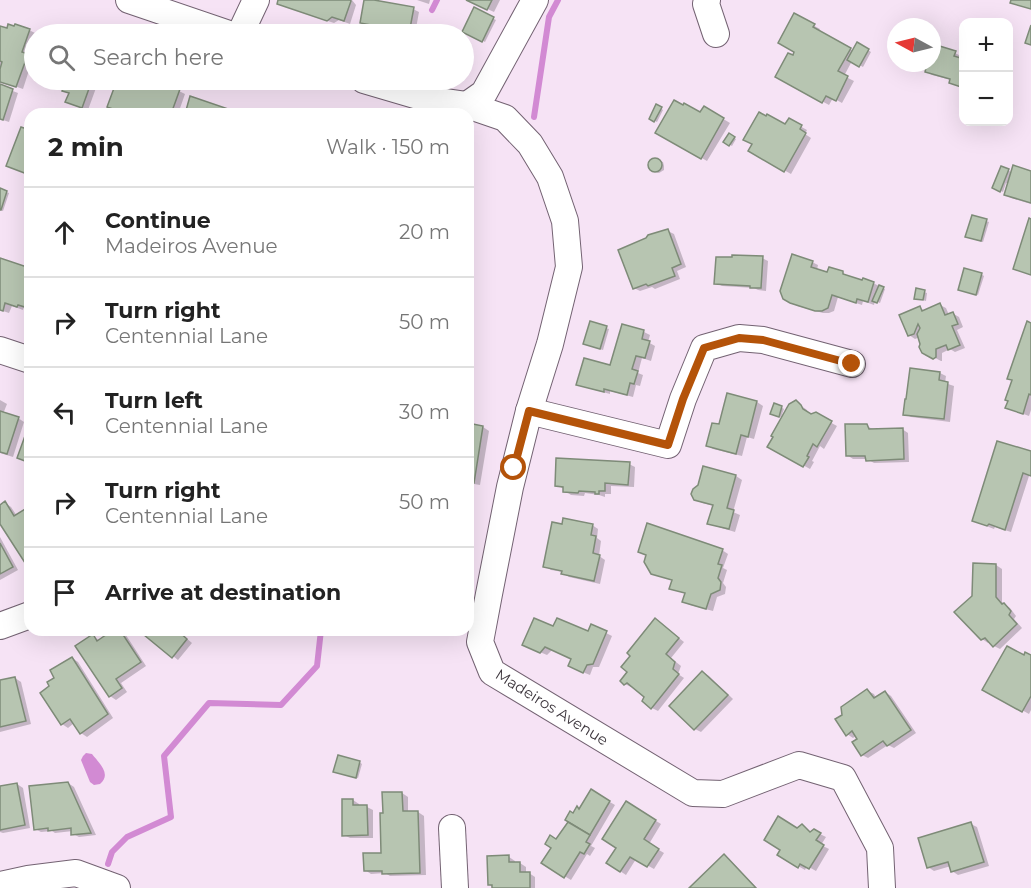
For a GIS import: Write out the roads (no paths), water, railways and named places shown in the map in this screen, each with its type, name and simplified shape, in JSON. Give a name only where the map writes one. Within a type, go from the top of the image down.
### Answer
[{"type":"street","points":[[129,0],[200,24]]},
{"type":"street","points":[[245,24],[256,0]]},
{"type":"street","points":[[467,105],[484,93],[535,0]]},
{"type":"street","points":[[707,0],[706,4],[716,34]]},
{"type":"street","name":"Madeiros Avenue","points":[[398,90],[432,100],[467,105],[505,118],[530,144],[549,177],[565,221],[569,267],[510,487],[480,642],[492,672],[693,792],[723,794],[799,765],[843,778],[880,848],[882,888]]},
{"type":"street","points":[[529,411],[668,445],[683,399],[704,348],[739,338],[763,340],[852,364]]},
{"type":"street","points":[[0,350],[24,358]]},
{"type":"street","points":[[0,626],[24,617]]},
{"type":"street","points":[[452,828],[455,888]]},
{"type":"street","points":[[0,885],[76,873],[117,888]]},
{"type":"waterway","points":[[432,10],[437,0]]},
{"type":"waterway","points":[[534,117],[549,17],[558,0]]},
{"type":"waterway","points":[[108,864],[112,852],[127,837],[171,817],[164,756],[209,703],[281,705],[317,666],[320,636]]}]
